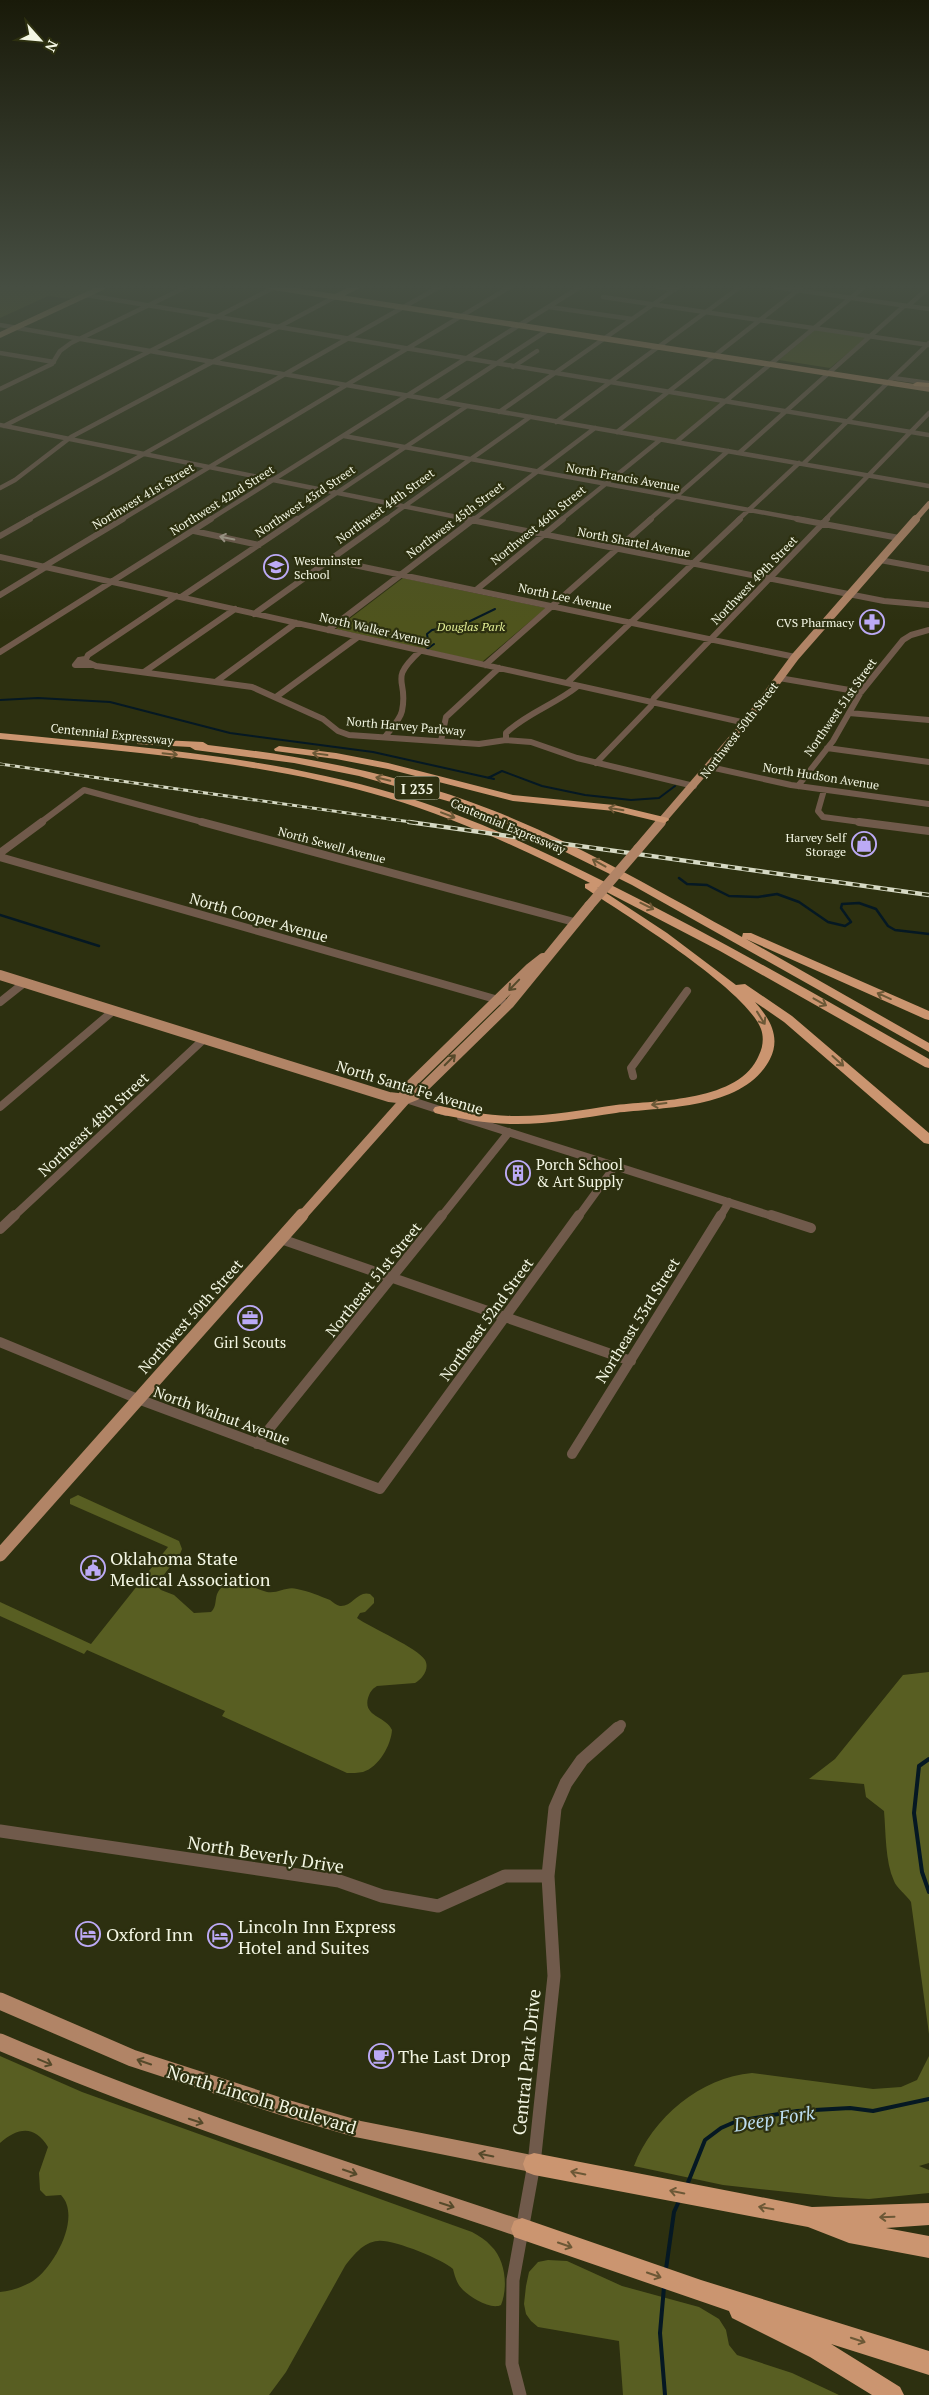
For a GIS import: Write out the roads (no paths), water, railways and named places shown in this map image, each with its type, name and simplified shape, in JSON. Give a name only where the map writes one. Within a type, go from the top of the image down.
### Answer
[{"type":"highway","name":"Centennial Expressway","points":[[0,727],[293,760],[347,770],[427,791],[482,810],[547,836],[672,902],[877,1017]]},
{"type":"highway","name":"Centennial Expressway","points":[[0,736],[208,758],[292,771],[410,802],[509,839],[552,858],[675,920],[880,1036]]},
{"type":"highway","points":[[141,742],[318,753],[388,766],[513,798],[614,808],[661,823]]},
{"type":"highway","points":[[509,839],[582,882],[788,1019],[929,1140]]},
{"type":"highway","points":[[672,902],[929,1016]]},
{"type":"highway","points":[[440,1110],[493,1119],[550,1118],[704,1097],[730,1088],[748,1077],[760,1065],[768,1050],[768,1031],[761,1016],[738,993],[657,931]]},
{"type":"highway","points":[[877,1017],[929,1043]]},
{"type":"highway","points":[[877,1017],[929,1048]]},
{"type":"highway","points":[[880,1036],[929,1064]]},
{"type":"highway","points":[[880,1036],[929,1072]]},
{"type":"highway","points":[[534,2164],[808,2216],[884,2217],[929,2214]]},
{"type":"highway","points":[[808,2216],[849,2232],[929,2247]]},
{"type":"highway","points":[[522,2229],[701,2291],[929,2362]]},
{"type":"highway","points":[[701,2291],[808,2343],[853,2369],[892,2395]]},
{"type":"main road","name":"Northwest 50th Street","points":[[0,1555],[406,1099],[404,1091],[442,1052],[504,1002],[538,971],[547,955],[574,922],[710,767],[746,723],[795,657],[929,504]]},
{"type":"main road","name":"North Santa Fe Avenue","points":[[0,975],[389,1097],[406,1099]]},
{"type":"main road","name":"North Lincoln Boulevard","points":[[0,2001],[132,2058],[289,2109],[358,2129],[534,2164]]},
{"type":"main road","points":[[0,2042],[81,2077],[178,2114],[522,2229]]},
{"type":"street","points":[[1,427],[57,399]]},
{"type":"street","points":[[0,488],[15,480],[45,455],[67,440],[144,399]]},
{"type":"street","points":[[0,536],[243,399]]},
{"type":"street","name":"Northwest 41st Street","points":[[0,595],[323,399]]},
{"type":"street","name":"Northwest 42nd Street","points":[[2,652],[404,399]]},
{"type":"street","points":[[425,399],[929,486]]},
{"type":"street","points":[[439,401],[442,399]]},
{"type":"street","points":[[499,412],[518,399]]},
{"type":"street","points":[[556,422],[588,399]]},
{"type":"street","points":[[617,432],[659,399]]},
{"type":"street","points":[[707,399],[929,435]]},
{"type":"street","points":[[676,442],[730,399]]},
{"type":"street","points":[[740,453],[801,399]]},
{"type":"street","points":[[567,683],[871,399]]},
{"type":"street","name":"Northwest 43rd Street","points":[[86,657],[259,545],[467,406]]},
{"type":"street","name":"Northwest 49th Street","points":[[596,763],[652,703],[654,698],[929,413]]},
{"type":"street","name":"Northwest 44th Street","points":[[254,614],[530,417]]},
{"type":"street","name":"North Shartel Avenue","points":[[1,427],[884,601],[929,605]]},
{"type":"street","name":"Northwest 45th Street","points":[[328,630],[595,428]]},
{"type":"street","name":"North Francis Avenue","points":[[344,436],[899,538]]},
{"type":"street","name":"Northwest 46th Street","points":[[476,590],[660,440]]},
{"type":"street","points":[[485,665],[728,451]]},
{"type":"street","points":[[194,531],[259,545]]},
{"type":"street","name":"North Walker Avenue","points":[[0,557],[746,723]]},
{"type":"street","name":"North Lee Avenue","points":[[330,560],[795,657]]},
{"type":"street","points":[[880,560],[929,569]]},
{"type":"street","points":[[144,672],[235,610]]},
{"type":"street","points":[[216,681],[296,623]]},
{"type":"street","name":"Northwest 51st Street","points":[[798,786],[827,748],[861,692],[905,638],[929,630]]},
{"type":"street","points":[[276,697],[358,637]]},
{"type":"street","points":[[385,737],[402,713],[400,672],[420,651]]},
{"type":"street","points":[[86,657],[92,665]]},
{"type":"street","name":"North Harvey Parkway","points":[[86,657],[75,664],[252,687],[276,697],[297,709],[323,719],[344,734],[480,744],[506,740],[536,743],[596,763],[694,786]]},
{"type":"street","points":[[441,741],[446,717],[500,668]]},
{"type":"street","points":[[779,678],[861,692]]},
{"type":"street","points":[[506,740],[506,733],[514,726],[562,700],[578,686]]},
{"type":"street","points":[[849,713],[929,720]]},
{"type":"street","points":[[827,748],[929,762]]},
{"type":"street","name":"North Hudson Avenue","points":[[710,767],[798,786],[929,804]]},
{"type":"street","points":[[0,855],[84,790]]},
{"type":"street","name":"North Sewell Avenue","points":[[84,790],[574,922]]},
{"type":"street","points":[[824,790],[818,811],[823,817],[929,831]]},
{"type":"street","name":"North Cooper Avenue","points":[[0,855],[504,1002]]},
{"type":"street","points":[[0,1002],[24,983]]},
{"type":"street","points":[[633,1076],[631,1068],[687,991]]},
{"type":"street","points":[[0,1107],[113,1011]]},
{"type":"street","name":"Northeast 48th Street","points":[[0,1229],[204,1039]]},
{"type":"street","name":"North Santa Fe Avenue","points":[[406,1099],[811,1228]]},
{"type":"street","name":"Northeast 51st Street","points":[[258,1444],[509,1132]]},
{"type":"street","name":"Northeast 52nd Street","points":[[380,1489],[507,1317],[615,1166]]},
{"type":"street","name":"Northeast 53rd Street","points":[[572,1454],[729,1202]]},
{"type":"street","points":[[281,1239],[630,1361]]},
{"type":"street","name":"North Walnut Avenue","points":[[0,1342],[138,1400],[380,1489]]},
{"type":"street","name":"Central Park Drive","points":[[520,2395],[512,2364],[513,2280],[534,2164],[554,1976],[548,1876],[555,1808],[566,1783],[582,1760],[621,1724]]},
{"type":"street","name":"North Beverly Drive","points":[[0,1831],[339,1881],[390,1898],[438,1906],[505,1876],[548,1876]]},
{"type":"waterway","points":[[428,640],[427,634],[432,630],[462,625],[495,609]]},
{"type":"waterway","points":[[426,650],[434,644]]},
{"type":"waterway","points":[[0,700],[38,698],[110,702],[230,733],[373,752],[488,778]]},
{"type":"waterway","points":[[488,778],[502,771],[542,786],[585,795],[631,800],[659,798],[675,786]]},
{"type":"waterway","points":[[488,778],[494,779]]},
{"type":"waterway","points":[[679,878],[687,884],[707,885],[729,896],[758,897],[777,894],[799,902],[828,922],[845,926],[851,922],[841,908],[842,904],[859,903],[876,909],[888,926],[895,930],[929,934]]},
{"type":"waterway","points":[[0,915],[99,946]]},
{"type":"waterway","name":"Deep Fork","points":[[929,1759],[919,1766],[914,1813],[922,1872],[929,1892]]},
{"type":"waterway","name":"Deep Fork","points":[[687,2185],[705,2140],[721,2128],[737,2121],[797,2111],[850,2108],[873,2111],[929,2099]]},
{"type":"waterway","name":"Deep Fork","points":[[666,2269],[674,2212],[679,2201]]},
{"type":"waterway","name":"Deep Fork","points":[[664,2287],[660,2333],[665,2395]]},
{"type":"railway","points":[[0,764],[418,823]]},
{"type":"railway","points":[[409,822],[929,895]]},
{"type":"place","name":"Westminster School","points":[[276,567]]},
{"type":"place","name":"CVS Pharmacy","points":[[872,622]]},
{"type":"place","name":"Harvey Self Storage","points":[[864,844]]},
{"type":"place","name":"Porch School & Art Supply","points":[[518,1173]]},
{"type":"place","name":"Girl Scouts","points":[[250,1318]]},
{"type":"place","name":"Oklahoma State Medical Association","points":[[93,1568]]},
{"type":"place","name":"Oxford Inn","points":[[88,1934]]},
{"type":"place","name":"Lincoln Inn Express Hotel and Suites","points":[[220,1936]]},
{"type":"place","name":"The Last Drop","points":[[381,2056]]},
{"type":"park label","name":"Douglas Park","points":[[471,626]]}]
